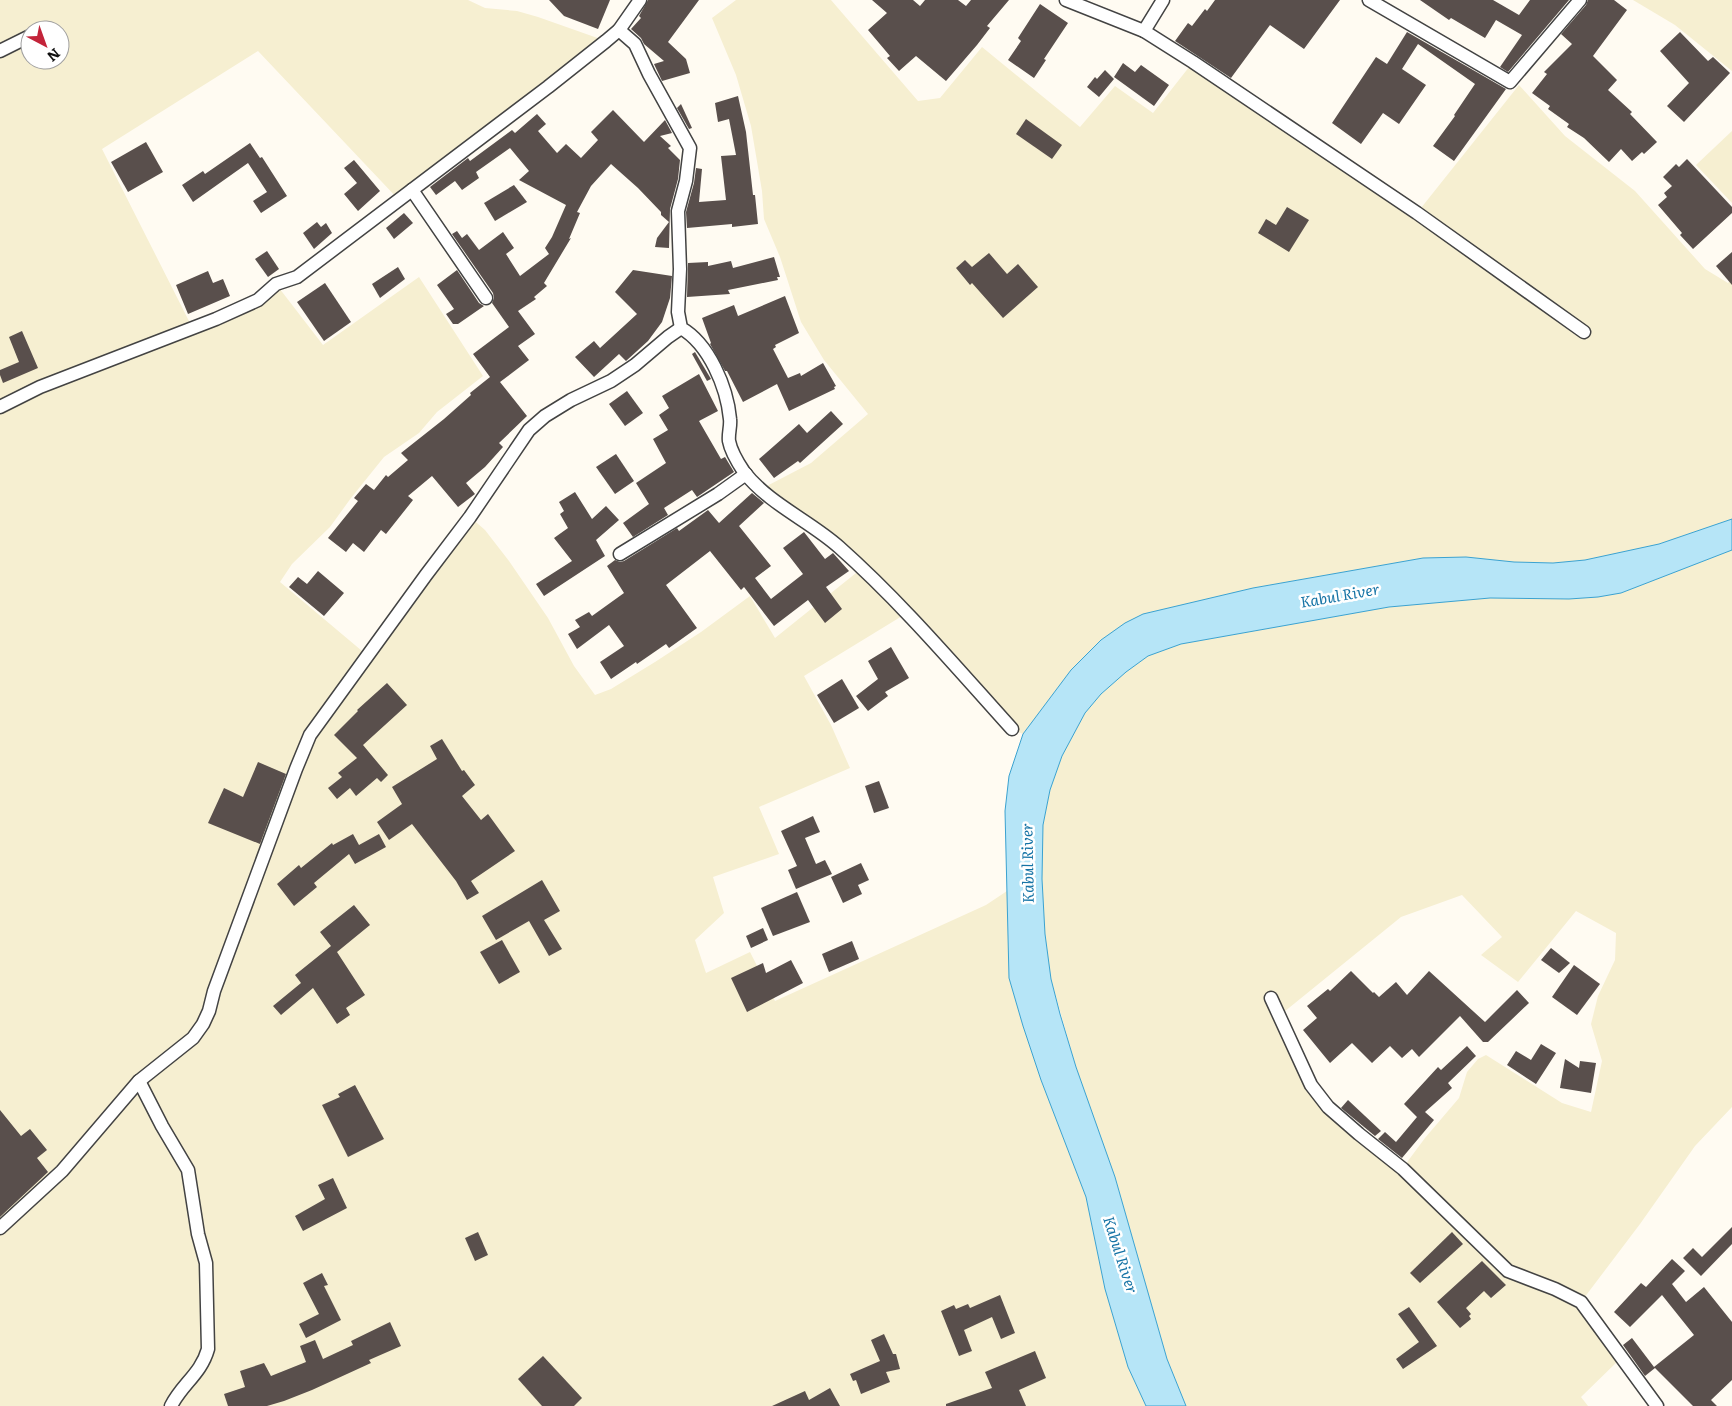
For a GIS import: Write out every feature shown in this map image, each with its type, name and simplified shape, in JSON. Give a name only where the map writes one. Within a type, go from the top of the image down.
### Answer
[{"type":"street","points":[[0,406],[40,387],[216,319],[258,300],[276,284],[297,277],[548,87],[619,30],[640,0]]},
{"type":"street","points":[[1066,0],[1144,32],[1193,62],[1417,213],[1584,332]]},
{"type":"street","points":[[1144,32],[1163,0]]},
{"type":"street","points":[[1369,0],[1510,82],[1580,0]]},
{"type":"street","points":[[619,30],[634,44],[690,148],[686,181],[678,211],[680,269],[678,312],[681,328]]},
{"type":"street","points":[[0,51],[20,41]]},
{"type":"street","points":[[412,190],[486,298]]},
{"type":"street","points":[[681,328],[690,333],[703,347],[715,367],[723,388],[730,419],[729,442],[736,460],[746,474],[761,489],[838,546],[876,582],[907,613],[1012,729]]},
{"type":"street","points":[[0,1228],[66,1166],[139,1081],[193,1038],[203,1024],[310,735],[475,510],[529,430],[545,416],[571,400],[611,381],[635,365],[681,328]]},
{"type":"street","points":[[620,554],[718,494],[746,474]]},
{"type":"street","points":[[1271,998],[1310,1085],[1328,1107],[1402,1169],[1508,1271],[1555,1289],[1581,1302],[1657,1406]]},
{"type":"street","points":[[139,1081],[162,1126],[188,1170],[198,1234],[206,1263],[208,1349],[204,1362],[176,1396],[171,1406]]},
{"type":"shaded area","points":[[0,0],[468,0],[485,8],[517,11],[538,17],[606,41],[399,200],[258,51],[102,149],[192,327],[276,284],[323,345],[419,277],[483,376],[437,412],[419,433],[384,457],[330,527],[292,564],[280,582],[368,656],[470,517],[485,530],[509,561],[548,618],[574,666],[595,695],[611,689],[655,662],[701,632],[750,596],[775,638],[861,569],[761,489],[811,463],[868,414],[824,360],[801,322],[780,257],[764,219],[762,191],[751,126],[736,75],[712,18],[736,0],[831,0],[918,101],[940,98],[982,47],[1080,127],[1115,86],[1153,113],[1193,62],[1417,213],[1519,85],[1565,136],[1635,191],[1705,269],[1728,283],[1732,279],[1732,519],[1659,544],[1585,560],[1553,563],[1514,562],[1466,557],[1423,558],[1253,588],[1143,614],[1101,640],[1071,670],[1023,734],[1012,729],[907,613],[804,676],[831,725],[850,768],[759,807],[779,854],[713,877],[724,913],[695,940],[706,973],[750,952],[775,1001],[986,905],[1007,891],[1009,978],[1041,1080],[1086,1197],[1105,1289],[1128,1367],[1146,1406],[0,1406]]},
{"type":"shaded area","points":[[1633,0],[1732,0],[1732,71],[1675,25]]},
{"type":"shaded area","points":[[1732,131],[1732,203],[1696,165]]},
{"type":"shaded area","points":[[1732,550],[1732,1107],[1695,1146],[1640,1224],[1581,1302],[1620,1359],[1581,1397],[1588,1406],[1186,1406],[1167,1359],[1115,1177],[1076,1067],[1051,979],[1045,934],[1042,879],[1043,825],[1050,790],[1062,756],[1085,713],[1101,694],[1148,656],[1181,644],[1389,607],[1490,598],[1569,599],[1621,593]],"holes":[[[1462,895],[1502,937],[1481,955],[1518,982],[1576,911],[1616,933],[1615,960],[1598,996],[1591,1024],[1602,1061],[1591,1112],[1562,1103],[1486,1055],[1478,1059],[1467,1072],[1459,1098],[1402,1169],[1311,1085],[1279,1016],[1401,917]]]},
{"type":"water","name":"Kabul River","points":[[1732,519],[1732,550],[1621,593],[1569,599],[1490,598],[1389,607],[1181,644],[1148,656],[1101,694],[1085,713],[1062,756],[1050,790],[1043,825],[1042,879],[1045,934],[1051,979],[1060,1014],[1076,1067],[1115,1177],[1167,1359],[1186,1406],[1146,1406],[1128,1367],[1105,1289],[1086,1197],[1041,1080],[1009,978],[1005,811],[1009,776],[1023,734],[1071,670],[1101,640],[1125,623],[1143,614],[1253,588],[1423,558],[1466,557],[1514,562],[1553,563],[1585,560],[1659,544]]},
{"type":"building","points":[[549,0],[610,0],[598,29],[564,16]]},
{"type":"building","points":[[648,0],[699,0],[668,42],[686,59],[690,73],[662,81],[654,64],[664,61],[644,44],[641,38],[631,29],[641,18],[639,16]]},
{"type":"building","points":[[872,0],[913,0],[920,6],[925,0],[958,0],[966,6],[971,0],[1009,0],[987,26],[990,28],[977,45],[946,81],[916,56],[899,71],[887,58],[890,56],[868,30],[887,13]]},
{"type":"building","points":[[1215,0],[1340,0],[1304,49],[1270,25],[1231,78],[1175,41],[1188,23],[1192,26],[1205,9],[1207,11]]},
{"type":"building","points":[[1420,0],[1493,0],[1519,15],[1530,0],[1569,0],[1508,72],[1500,67],[1522,35],[1496,20],[1485,38],[1451,18],[1449,20]]},
{"type":"building","points":[[1588,0],[1614,0],[1627,10],[1593,56],[1617,80],[1608,90],[1632,112],[1630,114],[1657,142],[1644,154],[1642,152],[1632,161],[1621,149],[1609,162],[1584,138],[1567,127],[1569,124],[1548,109],[1550,106],[1532,93],[1547,74],[1544,72],[1572,44],[1561,34],[1586,5]]},
{"type":"building","points":[[1040,4],[1068,23],[1034,78],[1008,60],[1021,41],[1018,38]]},
{"type":"building","points":[[1407,32],[1506,89],[1454,161],[1433,146],[1475,84],[1418,44],[1402,69],[1426,85],[1399,124],[1383,113],[1361,144],[1332,123],[1376,57],[1387,64]]},
{"type":"building","points":[[1680,32],[1708,61],[1713,57],[1730,73],[1684,122],[1667,106],[1689,83],[1660,51]]},
{"type":"building","points":[[1123,63],[1135,72],[1141,65],[1169,85],[1154,106],[1114,77]]},
{"type":"building","points":[[1105,70],[1114,79],[1099,97],[1087,87],[1095,77],[1097,79]]},
{"type":"building","points":[[738,96],[746,132],[758,224],[732,227],[732,224],[687,228],[686,212],[696,168],[702,169],[699,202],[726,200],[721,156],[736,155],[729,119],[718,122],[715,103]]},
{"type":"building","points":[[681,104],[692,128],[689,129],[677,108]]},
{"type":"building","points":[[613,110],[644,142],[665,120],[672,133],[660,136],[671,146],[668,148],[680,160],[678,179],[670,209],[669,248],[655,247],[657,238],[669,222],[638,188],[611,164],[591,186],[577,212],[580,213],[569,239],[571,238],[544,283],[547,286],[534,297],[536,299],[518,311],[535,334],[518,346],[529,360],[500,382],[527,416],[499,443],[503,447],[485,467],[466,483],[475,494],[458,507],[432,476],[408,496],[413,500],[386,534],[381,530],[364,552],[353,543],[346,552],[328,538],[358,501],[354,498],[366,484],[374,490],[386,475],[388,477],[408,460],[401,453],[444,419],[471,395],[470,393],[490,377],[473,354],[509,327],[492,303],[493,293],[452,234],[457,231],[462,238],[467,234],[479,250],[503,232],[514,248],[506,254],[520,276],[549,254],[545,248],[566,205],[519,180],[529,171],[510,148],[476,172],[479,178],[462,190],[455,181],[436,195],[430,187],[468,158],[470,161],[512,130],[515,133],[537,114],[546,124],[538,131],[557,153],[566,144],[581,158],[598,140],[591,132]]},
{"type":"building","points":[[1026,119],[1062,145],[1052,159],[1016,134]]},
{"type":"building","points":[[146,142],[163,172],[128,192],[111,162]]},
{"type":"building","points":[[250,143],[260,158],[262,157],[287,196],[261,213],[253,201],[267,192],[248,163],[193,202],[182,185],[203,171],[205,174]]},
{"type":"building","points":[[1687,159],[1732,207],[1732,213],[1693,249],[1658,205],[1667,197],[1664,193],[1672,186],[1663,177],[1676,164],[1679,167]]},
{"type":"building","points":[[354,160],[380,191],[358,211],[344,194],[357,183],[344,168]]},
{"type":"building","points":[[514,185],[527,202],[495,221],[484,203]]},
{"type":"building","points":[[1287,207],[1309,220],[1289,252],[1258,233],[1266,219],[1276,225]]},
{"type":"building","points":[[404,213],[413,223],[394,239],[386,228]]},
{"type":"building","points":[[317,222],[321,227],[326,223],[332,233],[314,249],[303,233]]},
{"type":"building","points":[[267,251],[279,269],[268,277],[255,259]]},
{"type":"building","points":[[1732,252],[1732,285],[1716,266]]},
{"type":"building","points":[[989,253],[1007,274],[1018,264],[1038,287],[1003,318],[956,268],[965,260],[972,267]]},
{"type":"building","points":[[774,257],[780,277],[777,277],[778,280],[728,290],[730,294],[687,297],[688,263],[708,262],[708,266],[731,261],[733,268]]},
{"type":"building","points":[[398,267],[405,279],[380,298],[372,284]]},
{"type":"building","points":[[457,270],[479,303],[484,306],[458,324],[453,324],[446,314],[454,309],[437,285]]},
{"type":"building","points":[[633,270],[672,276],[670,298],[662,322],[648,341],[626,361],[619,354],[594,377],[575,357],[594,341],[600,348],[637,314],[615,292]]},
{"type":"building","points":[[208,271],[213,283],[223,279],[230,296],[188,314],[176,285]]},
{"type":"building","points":[[325,283],[351,322],[324,341],[297,302]]},
{"type":"building","points":[[785,296],[799,333],[775,345],[776,347],[773,349],[788,378],[800,373],[801,376],[823,363],[836,386],[834,387],[835,389],[789,411],[777,384],[743,402],[710,344],[702,318],[734,305],[738,316]]},
{"type":"building","points":[[22,331],[38,368],[3,383],[0,370],[19,362],[9,337]]},
{"type":"building","points":[[695,352],[711,379],[707,381],[692,354]]},
{"type":"building","points":[[699,374],[718,411],[699,421],[721,459],[725,457],[734,472],[697,497],[692,490],[664,508],[668,515],[633,537],[623,523],[649,504],[636,483],[666,463],[653,439],[668,430],[659,415],[669,408],[662,396]]},
{"type":"building","points":[[627,391],[643,413],[625,426],[609,404]]},
{"type":"building","points":[[831,411],[843,424],[800,463],[798,461],[774,478],[759,459],[799,424],[807,433]]},
{"type":"building","points":[[616,454],[634,481],[615,494],[596,467]]},
{"type":"building","points":[[575,492],[592,519],[606,506],[619,520],[596,540],[605,556],[544,596],[536,584],[572,561],[554,538],[568,528],[560,514],[564,511],[559,502]]},
{"type":"building","points":[[752,493],[764,503],[739,526],[771,566],[755,578],[771,599],[803,574],[783,548],[804,532],[825,559],[833,553],[849,571],[826,587],[842,609],[825,623],[808,600],[774,626],[744,587],[741,590],[710,551],[666,585],[697,628],[669,648],[666,644],[611,679],[600,662],[624,646],[609,625],[577,649],[568,634],[580,627],[575,620],[589,612],[592,616],[624,593],[607,566],[615,560],[624,561],[677,528],[679,531],[708,510],[719,523]]},
{"type":"building","points":[[318,571],[344,593],[324,616],[289,587],[298,577],[307,584]]},
{"type":"building","points":[[891,647],[909,678],[885,692],[888,696],[868,711],[856,696],[878,679],[868,661]]},
{"type":"building","points":[[842,679],[859,708],[834,723],[817,695]]},
{"type":"building","points":[[387,683],[407,705],[363,745],[388,775],[381,782],[377,778],[356,796],[350,788],[337,799],[328,788],[342,777],[338,773],[357,758],[334,735],[357,710]]},
{"type":"building","points":[[442,739],[462,771],[464,770],[475,785],[462,796],[481,820],[488,814],[515,851],[471,881],[479,893],[467,900],[456,881],[412,824],[389,840],[377,822],[402,804],[392,787],[437,759],[430,746]]},
{"type":"building","points":[[258,762],[286,774],[260,844],[208,823],[224,788],[243,797]]},
{"type":"building","points":[[879,781],[889,808],[874,813],[865,786]]},
{"type":"building","points":[[813,816],[820,832],[805,838],[816,864],[825,860],[832,874],[796,889],[788,870],[797,866],[781,831]]},
{"type":"building","points":[[353,834],[359,845],[379,834],[386,847],[355,864],[349,854],[314,883],[317,887],[294,906],[277,884],[299,865],[301,868],[332,843],[333,845]]},
{"type":"building","points":[[861,863],[869,880],[858,885],[862,894],[843,903],[831,877]]},
{"type":"building","points":[[542,880],[560,911],[544,920],[562,949],[549,956],[529,921],[496,940],[482,916]]},
{"type":"building","points":[[797,892],[810,922],[773,936],[761,908]]},
{"type":"building","points":[[354,905],[370,925],[337,952],[365,995],[346,1008],[350,1015],[337,1024],[313,988],[281,1015],[273,1006],[301,983],[295,975],[331,946],[320,932]]},
{"type":"building","points":[[763,928],[768,940],[751,948],[746,936]]},
{"type":"building","points":[[502,940],[520,972],[499,984],[480,952]]},
{"type":"building","points":[[852,941],[859,959],[829,972],[822,954]]},
{"type":"building","points":[[1551,948],[1570,963],[1559,973],[1541,960]]},
{"type":"building","points":[[791,960],[803,983],[747,1012],[731,978],[763,963],[766,973]]},
{"type":"building","points":[[1574,965],[1600,984],[1577,1015],[1552,997]]},
{"type":"building","points":[[1351,971],[1379,997],[1396,982],[1407,995],[1429,971],[1485,1022],[1517,990],[1529,1003],[1488,1042],[1483,1042],[1460,1016],[1419,1057],[1412,1049],[1402,1058],[1390,1046],[1372,1063],[1352,1043],[1330,1063],[1303,1030],[1317,1018],[1307,1006],[1328,989],[1330,991]]},
{"type":"building","points":[[1541,1044],[1556,1053],[1536,1084],[1507,1065],[1516,1051],[1531,1060]]},
{"type":"building","points":[[1467,1046],[1476,1056],[1448,1083],[1452,1088],[1425,1112],[1434,1120],[1402,1158],[1378,1139],[1385,1132],[1396,1142],[1417,1117],[1404,1104],[1438,1067],[1441,1070]]},
{"type":"building","points":[[1565,1059],[1579,1068],[1580,1061],[1596,1063],[1591,1093],[1560,1088]]},
{"type":"building","points":[[355,1085],[384,1139],[348,1157],[322,1105],[340,1097],[338,1094]]},
{"type":"building","points":[[1348,1100],[1381,1131],[1375,1136],[1341,1108]]},
{"type":"building","points":[[0,1110],[21,1136],[30,1129],[47,1150],[37,1158],[48,1172],[0,1217]]},
{"type":"building","points":[[333,1178],[347,1208],[303,1231],[295,1216],[325,1199],[318,1185]]},
{"type":"building","points":[[1732,1227],[1732,1244],[1701,1276],[1683,1258],[1693,1248],[1702,1257]]},
{"type":"building","points":[[478,1232],[488,1255],[475,1261],[465,1238]]},
{"type":"building","points":[[1452,1232],[1463,1244],[1420,1283],[1410,1273]]},
{"type":"building","points":[[1672,1259],[1685,1271],[1672,1284],[1686,1302],[1704,1287],[1732,1322],[1732,1380],[1711,1400],[1717,1406],[1693,1406],[1655,1368],[1645,1376],[1623,1345],[1632,1338],[1654,1367],[1694,1335],[1662,1295],[1630,1327],[1614,1312],[1641,1283],[1646,1287]]},
{"type":"building","points":[[1482,1261],[1506,1285],[1491,1298],[1484,1291],[1466,1308],[1471,1314],[1469,1316],[1471,1319],[1460,1328],[1437,1302]]},
{"type":"building","points":[[322,1273],[328,1285],[324,1286],[341,1320],[306,1338],[299,1324],[319,1314],[303,1283]]},
{"type":"building","points":[[1000,1295],[1015,1333],[1001,1339],[992,1317],[964,1330],[972,1351],[959,1356],[941,1311],[954,1305],[956,1309],[968,1304],[970,1308]]},
{"type":"building","points":[[1409,1307],[1437,1346],[1403,1369],[1396,1359],[1419,1342],[1398,1314]]},
{"type":"building","points":[[390,1322],[401,1346],[369,1360],[371,1363],[284,1401],[267,1406],[228,1406],[224,1394],[245,1387],[240,1371],[264,1363],[271,1376],[306,1362],[300,1346],[315,1340],[323,1359],[353,1345],[351,1341]]},
{"type":"building","points":[[884,1334],[893,1354],[896,1354],[900,1369],[886,1372],[890,1382],[861,1394],[856,1380],[853,1381],[850,1374],[880,1361],[871,1340]]},
{"type":"building","points":[[1035,1351],[1046,1378],[1019,1390],[1026,1406],[946,1406],[946,1404],[992,1388],[985,1372]]},
{"type":"building","points":[[543,1356],[582,1398],[574,1406],[542,1406],[518,1379]]},
{"type":"building","points":[[830,1388],[840,1406],[772,1406],[805,1391],[809,1400]]}]
